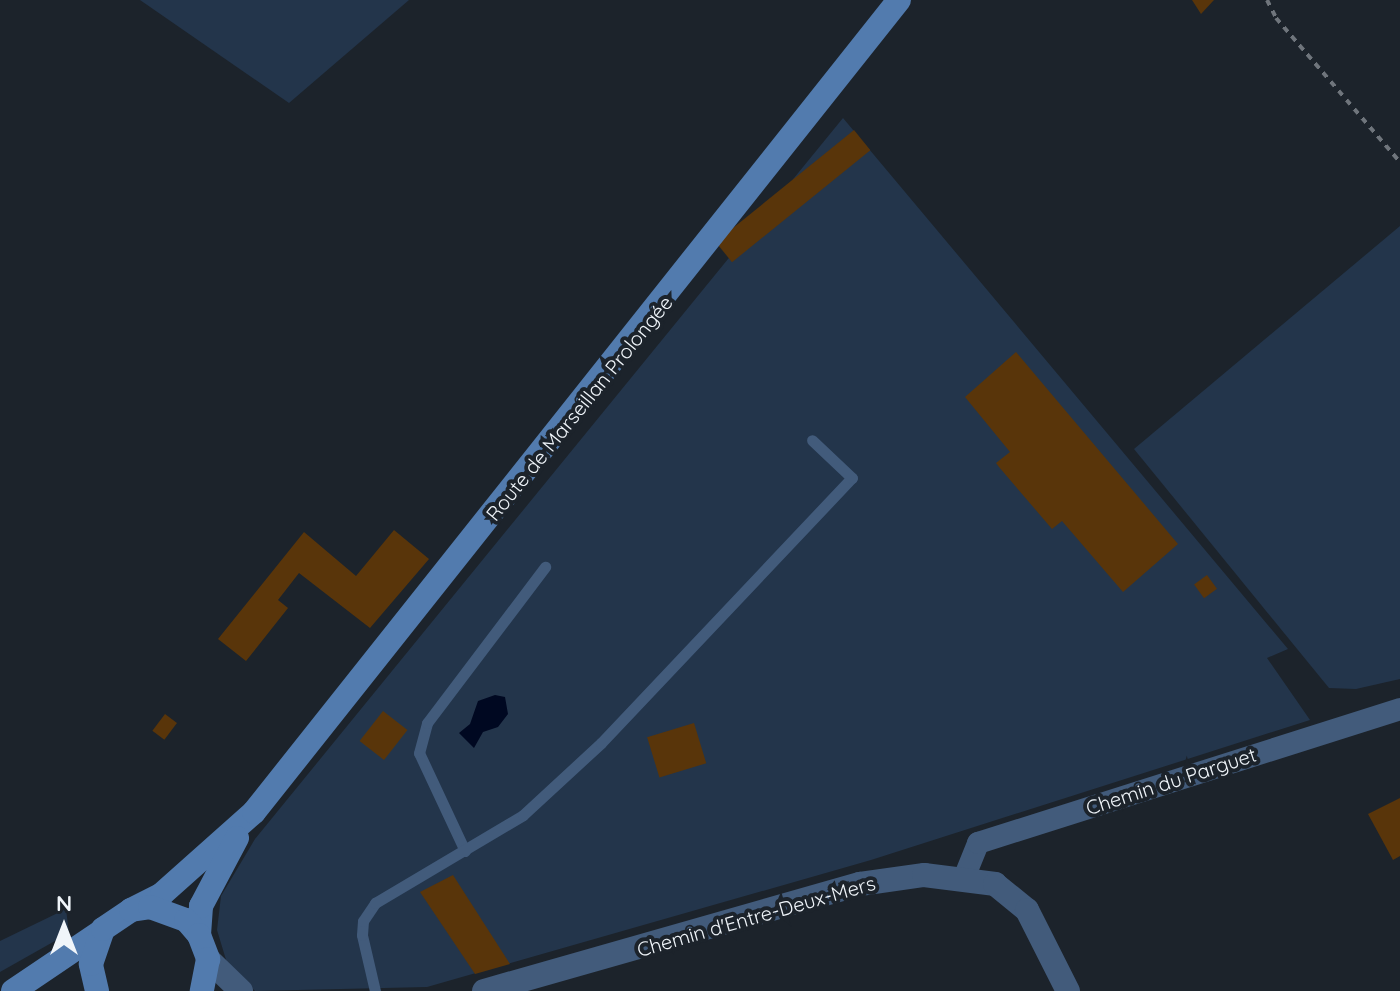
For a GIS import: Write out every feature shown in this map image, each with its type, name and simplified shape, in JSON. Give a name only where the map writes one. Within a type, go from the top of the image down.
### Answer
[{"type":"main road","name":"Route de Marseillan Prolongée","points":[[199,935],[201,906],[254,812],[899,0]]},
{"type":"main road","name":"Route de Marseillan Prolongée","points":[[103,929],[162,894],[254,812]]},
{"type":"main road","points":[[131,910],[170,911],[199,935],[208,959],[202,991]]},
{"type":"main road","points":[[13,991],[103,929]]},
{"type":"main road","points":[[97,991],[91,964],[103,929]]},
{"type":"street","name":"Chemin du Parguet","points":[[964,878],[978,843],[1400,709]]},
{"type":"street","name":"Chemin d'Entre-Deux-Mers","points":[[484,991],[860,884],[924,875],[995,884],[1027,910],[1068,991]]},
{"type":"street","points":[[208,959],[241,991]]},
{"type":"lane","points":[[375,991],[362,935],[363,921],[375,903],[523,815],[601,743],[852,478],[812,440]]},
{"type":"lane","points":[[465,851],[419,753],[427,723],[545,567]]},
{"type":"path","points":[[1267,0],[1286,29],[1400,162]]},
{"type":"shaded area","points":[[140,0],[409,0],[289,103]]},
{"type":"shaded area","points":[[843,118],[1288,649],[1267,658],[1310,720],[871,860],[427,987],[255,991],[227,963],[217,930],[221,896],[255,839]]},
{"type":"shaded area","points":[[1400,226],[1400,679],[1356,689],[1329,688],[1134,449]]},
{"type":"shaded area","points":[[495,695],[505,697],[508,714],[498,727],[483,732],[474,748],[459,733],[470,724],[478,701]]},
{"type":"shaded area","points":[[66,909],[69,933],[0,972],[0,941]]},
{"type":"building","points":[[1192,0],[1214,0],[1201,14]]},
{"type":"building","points":[[854,130],[870,150],[732,262],[716,242]]},
{"type":"building","points":[[1016,352],[1178,544],[1123,592],[1062,521],[1052,529],[999,467],[996,463],[1010,452],[965,397]]},
{"type":"building","points":[[394,530],[429,559],[370,628],[299,573],[278,600],[288,608],[246,661],[218,639],[304,532],[356,576]]},
{"type":"building","points":[[1207,575],[1217,589],[1204,598],[1194,584]]},
{"type":"building","points":[[383,711],[407,730],[384,760],[360,741]]},
{"type":"building","points":[[165,714],[177,723],[164,740],[152,731]]},
{"type":"building","points":[[694,723],[706,763],[659,777],[647,737]]},
{"type":"building","points":[[1400,798],[1400,856],[1393,860],[1368,814]]},
{"type":"building","points":[[453,875],[510,964],[475,974],[420,892]]}]
